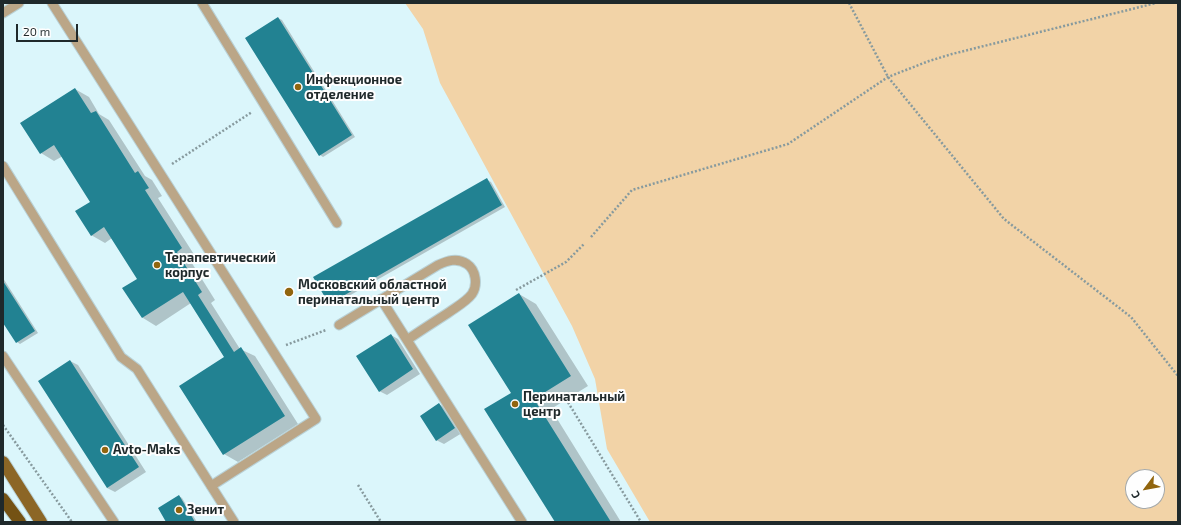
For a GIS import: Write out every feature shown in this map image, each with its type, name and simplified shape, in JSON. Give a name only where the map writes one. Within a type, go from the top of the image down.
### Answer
[{"type":"highway","points":[[3,499],[20,522]]},
{"type":"main road","points":[[3,462],[41,522]]},
{"type":"lane","points":[[3,13],[19,3]]},
{"type":"lane","points":[[52,3],[316,419],[211,486]]},
{"type":"lane","points":[[202,3],[338,223]]},
{"type":"lane","points":[[3,166],[121,357],[136,369],[234,522]]},
{"type":"lane","points":[[339,325],[445,262],[458,260],[468,264],[474,273],[476,282],[475,288],[468,298],[407,340]]},
{"type":"lane","points":[[381,299],[522,522]]},
{"type":"lane","points":[[3,356],[114,522]]},
{"type":"path","points":[[849,3],[888,77],[1004,219],[1131,316],[1178,376]]},
{"type":"path","points":[[591,237],[632,190],[788,144],[888,77],[929,61],[1156,3]]},
{"type":"path","points":[[159,172],[264,104]]},
{"type":"path","points":[[516,290],[566,262],[584,244]]},
{"type":"path","points":[[273,350],[339,325]]},
{"type":"path","points":[[566,400],[641,522]]},
{"type":"path","points":[[3,425],[72,522]]},
{"type":"path","points":[[358,485],[381,522]]},
{"type":"shaded area","points":[[405,3],[1178,3],[1178,522],[650,522],[607,449],[595,379],[572,326],[440,83],[423,29]]},
{"type":"building","name":"Инфекционное отделение","points":[[278,17],[352,135],[319,156],[245,38]]},
{"type":"building","name":"Терапевтический корпус","points":[[75,88],[91,113],[96,111],[135,173],[138,171],[149,188],[145,190],[182,248],[177,252],[202,292],[198,295],[234,352],[241,347],[285,416],[223,455],[179,386],[224,357],[183,292],[142,318],[122,288],[137,279],[104,227],[91,236],[75,211],[90,202],[54,145],[40,154],[20,123]]},
{"type":"building","points":[[487,178],[502,205],[329,304],[313,277]]},
{"type":"building","points":[[3,281],[35,331],[16,343],[3,323]]},
{"type":"building","name":"Перинатальный центр","points":[[519,293],[571,376],[534,399],[611,522],[555,522],[484,409],[511,393],[468,325]]},
{"type":"building","points":[[391,334],[413,369],[379,392],[356,356]]},
{"type":"building","points":[[70,360],[139,467],[107,488],[38,381]]},
{"type":"building","points":[[439,403],[455,428],[436,441],[420,416]]},
{"type":"building","points":[[179,495],[195,522],[166,522],[158,508]]},
{"type":"place","name":"Инфекционное отделение","points":[[298,87]]},
{"type":"place","name":"Терапевтический корпус","points":[[157,265]]},
{"type":"place","name":"Московский областной перинатальный центр","points":[[289,292]]},
{"type":"place","name":"Перинатальный центр","points":[[515,404]]},
{"type":"place","name":"Avto-Maks","points":[[105,450]]},
{"type":"place","name":"Зенит","points":[[179,510]]}]
